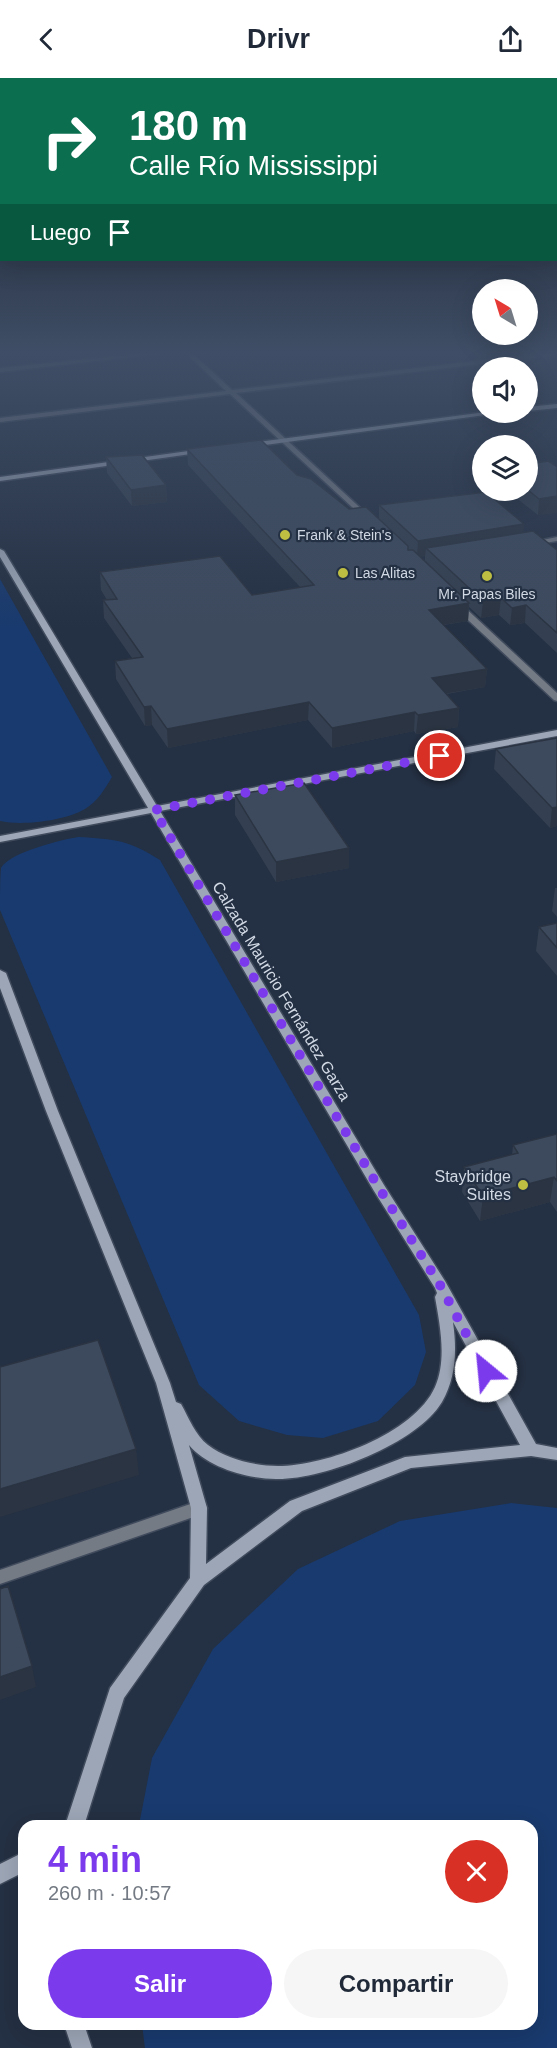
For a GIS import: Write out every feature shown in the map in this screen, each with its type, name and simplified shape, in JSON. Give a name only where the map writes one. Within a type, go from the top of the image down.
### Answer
[{"type":"main road","points":[[241,446],[256,444]]},
{"type":"main road","points":[[0,479],[206,451]]},
{"type":"main road","name":"Calzada Mauricio Fernández Garza","points":[[0,551],[379,1188],[440,1285],[531,1450]]},
{"type":"main road","points":[[0,839],[557,733]]},
{"type":"main road","points":[[0,973],[52,1111],[163,1383],[189,1435],[204,1450],[236,1466],[265,1474],[304,1471],[324,1466],[398,1436],[416,1422],[432,1404],[443,1386],[448,1358],[448,1330],[440,1285]]},
{"type":"main road","points":[[163,1383],[199,1508],[198,1581]]},
{"type":"main road","points":[[76,1820],[116,1694],[198,1581],[297,1506],[410,1462],[531,1450],[557,1454]]},
{"type":"main road","points":[[0,1874],[18,1865]]},
{"type":"main road","points":[[77,2030],[82,2048]]},
{"type":"street","points":[[289,444],[372,524]]},
{"type":"street","points":[[524,545],[557,539]]},
{"type":"street","points":[[451,600],[557,698]]},
{"type":"street","points":[[0,1577],[199,1508]]},
{"type":"shaded area","points":[[0,579],[112,777],[104,791],[93,803],[66,817],[31,823],[0,821]]},
{"type":"shaded area","points":[[78,837],[130,844],[160,860],[419,1315],[426,1352],[415,1385],[378,1421],[323,1438],[287,1435],[239,1421],[199,1385],[0,910],[1,868],[6,862],[36,848]]},
{"type":"shaded area","points":[[511,1503],[557,1508],[557,2048],[145,2048],[143,2030],[538,2030],[538,1820],[140,1820],[152,1758],[213,1649],[298,1569],[400,1521]]},
{"type":"building","points":[[229,444],[265,444],[297,475],[311,479],[349,509],[366,507],[408,546],[408,550],[413,550],[469,603],[429,610],[487,669],[432,678],[459,708],[418,715],[415,712],[332,728],[309,702],[167,729],[151,706],[144,707],[115,661],[143,657],[103,600],[117,599],[100,572],[220,556],[252,595],[314,585],[187,449]]},
{"type":"building","points":[[142,455],[166,485],[131,490],[106,457]]},
{"type":"building","points":[[548,461],[557,467],[557,496],[538,498],[538,462]]},
{"type":"building","points":[[472,494],[472,501],[497,501],[524,524],[418,541],[379,505]]},
{"type":"building","points":[[533,531],[557,550],[557,633],[526,605],[512,608],[501,598],[483,601],[426,548]]},
{"type":"building","points":[[557,738],[557,807],[552,808],[496,749]]},
{"type":"building","points":[[304,783],[349,848],[276,862],[235,795]]},
{"type":"building","points":[[557,923],[557,948],[539,927]]},
{"type":"building","points":[[557,1134],[557,1181],[554,1177],[483,1196],[464,1167],[518,1153],[513,1145]]},
{"type":"building","points":[[98,1340],[136,1449],[0,1489],[0,1367]]},
{"type":"building","points":[[8,1586],[32,1666],[0,1677],[0,1589]]},
{"type":"place","name":"Frank & Stein's","points":[[285,535]]},
{"type":"place","name":"Las Alitas","points":[[343,573]]},
{"type":"place","name":"Mr. Papas Biles","points":[[487,576]]},
{"type":"place","name":"Staybridge Suites","points":[[523,1185]]},
{"type":"route","points":[[440,756],[154,810],[379,1188],[440,1285],[486,1371]]}]
